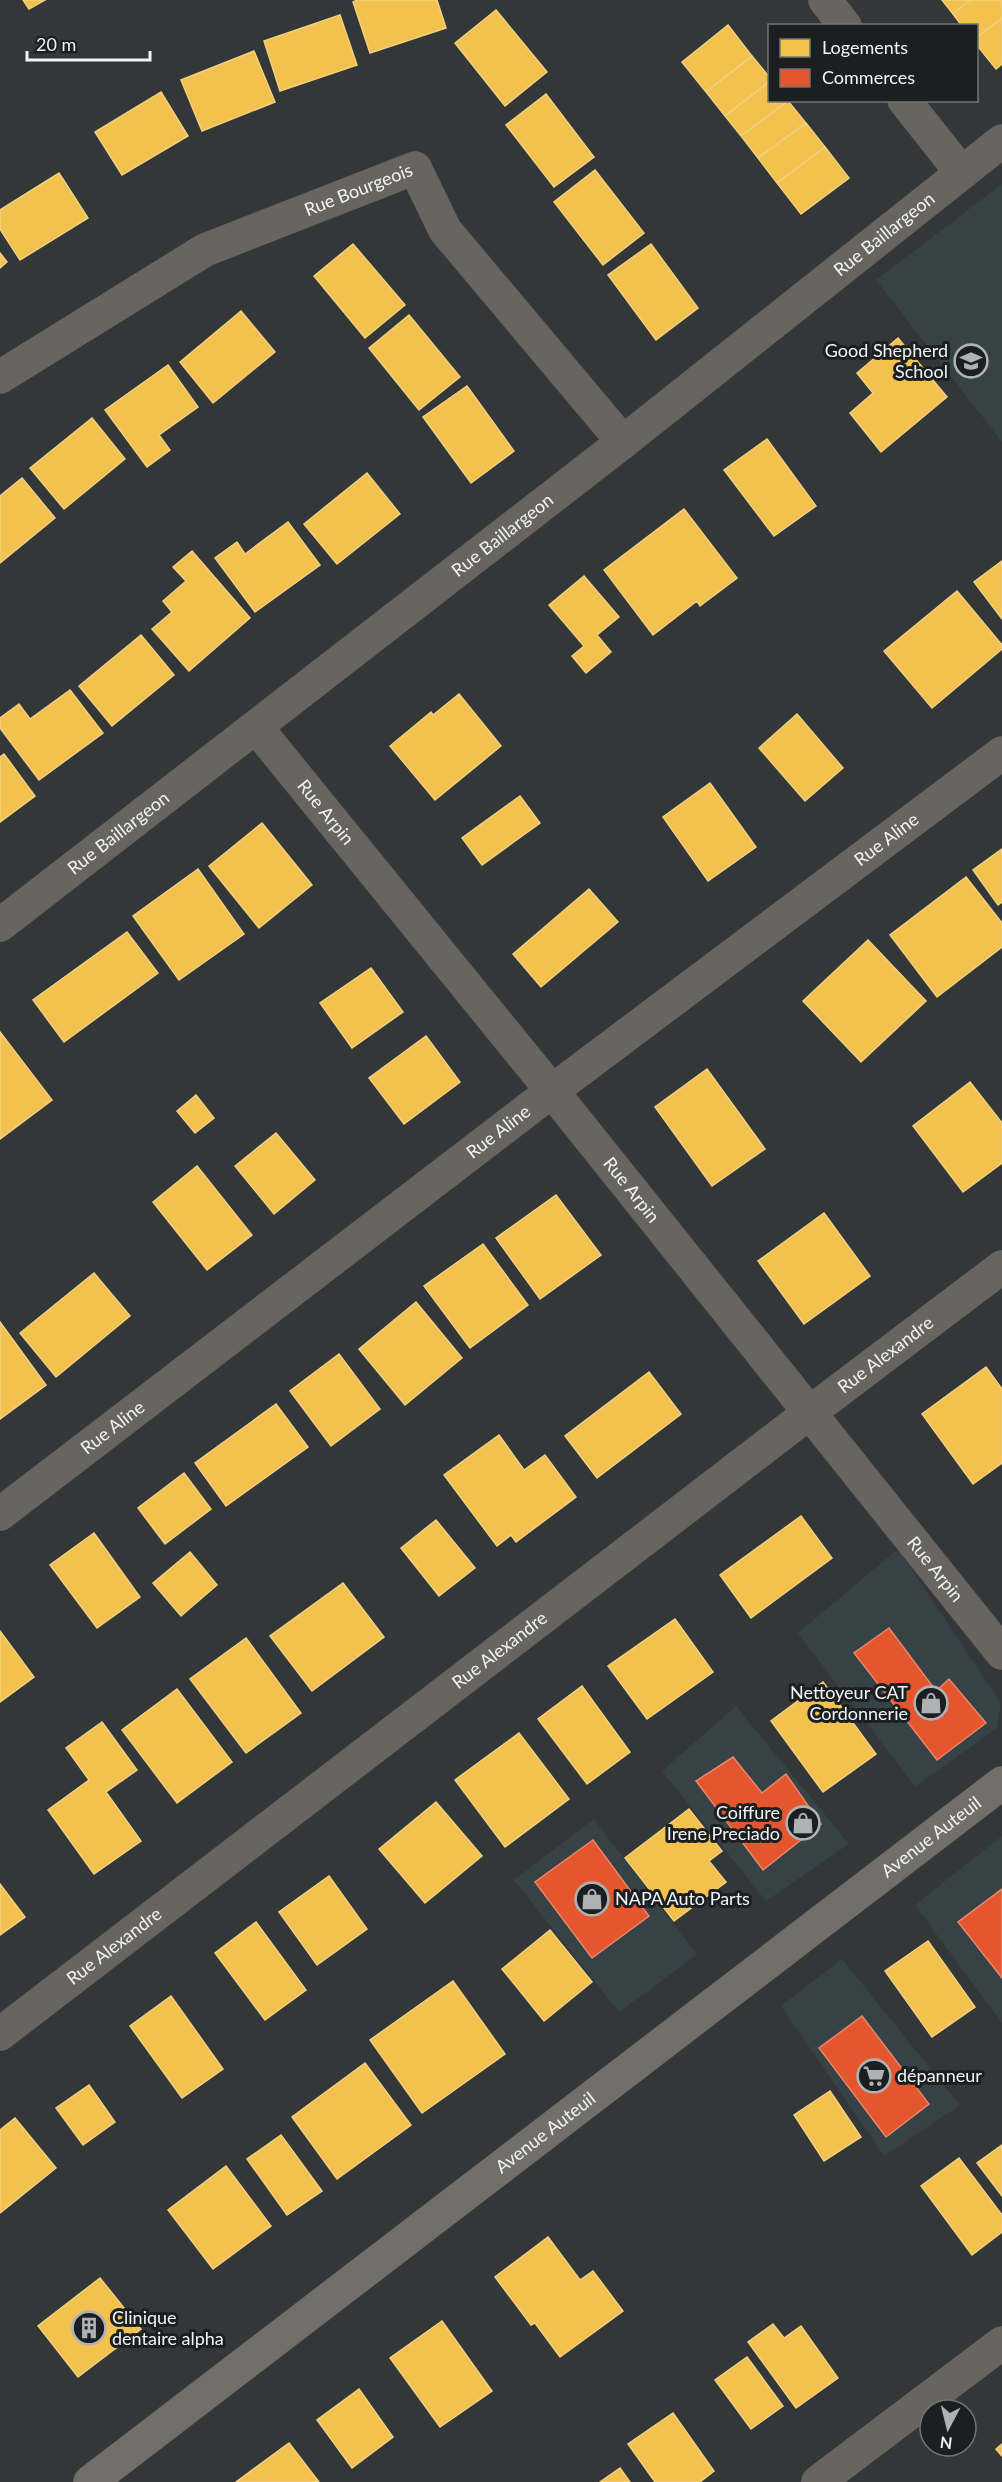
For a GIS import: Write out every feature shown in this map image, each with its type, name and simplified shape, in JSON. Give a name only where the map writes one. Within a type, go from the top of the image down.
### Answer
[{"type":"street","points":[[825,0],[843,24]]},
{"type":"street","points":[[906,102],[961,172]]},
{"type":"street","name":"Rue Baillargeon","points":[[0,925],[623,442],[1002,141]]},
{"type":"street","name":"Rue Bourgeois","points":[[0,377],[205,250],[415,168],[445,230],[623,442]]},
{"type":"street","name":"Rue Arpin","points":[[256,727],[552,1091],[1002,1653]]},
{"type":"street","name":"Rue Aline","points":[[0,1514],[552,1091],[1002,753]]},
{"type":"street","name":"Rue Alexandre","points":[[0,2034],[1002,1267]]},
{"type":"street","name":"Avenue Auteuil","points":[[90,2482],[1002,1783]]},
{"type":"street","points":[[818,2482],[1002,2343]]},
{"type":"shaded area","name":"Good Shepherd School","points":[[1002,184],[1002,442],[876,280]]},
{"type":"shaded area","points":[[898,1549],[1001,1703],[997,1728],[915,1787],[798,1633]]},
{"type":"shaded area","points":[[736,1706],[849,1844],[766,1901],[662,1771]]},
{"type":"shaded area","points":[[594,1819],[697,1955],[619,2012],[514,1880]]},
{"type":"shaded area","points":[[1002,1836],[1002,2023],[915,1905]]},
{"type":"shaded area","points":[[842,1959],[960,2105],[884,2156],[781,2006]]},
{"type":"building: Logements","points":[[23,0],[45,0],[29,9]]},
{"type":"building: Logements","points":[[357,0],[437,0],[446,28],[370,53],[353,2]]},
{"type":"building: Logements","points":[[942,0],[970,0],[953,14]]},
{"type":"building: Logements","points":[[970,0],[1002,0],[1002,18],[978,36],[978,24],[960,24],[953,14]]},
{"type":"building: Logements","points":[[496,10],[547,72],[505,106],[455,43]]},
{"type":"building: Logements","points":[[340,15],[357,65],[280,91],[264,41]]},
{"type":"building: Logements","points":[[1002,18],[1002,64],[996,69],[978,46],[978,36]]},
{"type":"building: Logements","points":[[728,25],[752,56],[706,92],[682,62]]},
{"type":"building: Logements","points":[[254,51],[275,102],[202,131],[181,80]]},
{"type":"building: Logements","points":[[752,56],[768,76],[768,83],[725,116],[706,92]]},
{"type":"building: Logements","points":[[768,83],[768,102],[787,102],[741,136],[725,116]]},
{"type":"building: Logements","points":[[161,92],[188,136],[122,175],[95,132]]},
{"type":"building: Logements","points":[[546,94],[594,157],[554,187],[506,125]]},
{"type":"building: Logements","points":[[787,102],[806,123],[758,158],[741,136]]},
{"type":"building: Logements","points":[[806,123],[825,147],[777,183],[758,158]]},
{"type":"building: Logements","points":[[825,147],[849,178],[801,214],[777,183]]},
{"type":"building: Logements","points":[[595,170],[644,233],[603,265],[554,202]]},
{"type":"building: Logements","points":[[59,173],[88,218],[20,260],[0,229],[0,210]]},
{"type":"building: Logements","points":[[353,244],[405,305],[365,338],[314,276]]},
{"type":"building: Logements","points":[[651,244],[698,308],[656,340],[608,275]]},
{"type":"building: Logements","points":[[0,253],[7,262],[0,268]]},
{"type":"building: Logements","points":[[241,311],[275,352],[213,403],[180,362]]},
{"type":"building: Logements","points":[[409,315],[460,377],[419,410],[369,348]]},
{"type":"building: Logements","points":[[898,338],[947,397],[881,452],[850,413],[873,393],[857,373]]},
{"type":"building: Logements","points":[[168,365],[198,407],[159,435],[170,450],[147,467],[105,410]]},
{"type":"building: Logements","points":[[467,386],[514,451],[471,483],[423,417]]},
{"type":"building: Logements","points":[[92,418],[125,459],[64,509],[30,468]]},
{"type":"building: Logements","points":[[767,439],[816,506],[774,536],[724,470]]},
{"type":"building: Logements","points":[[367,473],[400,514],[337,564],[304,524]]},
{"type":"building: Logements","points":[[22,478],[55,518],[0,563],[0,496]]},
{"type":"building: Logements","points":[[684,509],[737,578],[700,606],[697,601],[653,635],[604,570]]},
{"type":"building: Logements","points":[[288,522],[320,565],[255,612],[215,558],[237,542],[245,554]]},
{"type":"building: Logements","points":[[192,551],[250,618],[189,671],[152,629],[172,612],[163,601],[186,581],[173,567]]},
{"type":"building: Logements","points":[[1002,561],[1002,619],[974,582]]},
{"type":"building: Logements","points":[[584,576],[619,617],[597,635],[611,652],[586,673],[572,656],[584,646],[549,605]]},
{"type":"building: Logements","points":[[957,591],[1002,645],[1002,649],[932,708],[884,651]]},
{"type":"building: Logements","points":[[141,635],[174,675],[112,726],[79,686]]},
{"type":"building: Logements","points":[[70,690],[103,733],[39,780],[0,728],[0,718],[19,704],[30,719]]},
{"type":"building: Logements","points":[[459,694],[501,746],[435,800],[390,746],[431,712],[433,715]]},
{"type":"building: Logements","points":[[797,714],[843,768],[805,801],[759,748]]},
{"type":"building: Logements","points":[[4,754],[35,796],[0,822],[0,757]]},
{"type":"building: Logements","points":[[710,783],[756,847],[708,881],[663,817]]},
{"type":"building: Logements","points":[[520,796],[540,823],[482,865],[462,838]]},
{"type":"building: Logements","points":[[262,823],[312,885],[259,928],[209,866]]},
{"type":"building: Logements","points":[[1002,849],[1002,902],[998,905],[973,870]]},
{"type":"building: Logements","points":[[198,869],[244,934],[179,980],[133,916]]},
{"type":"building: Logements","points":[[966,877],[1002,923],[1002,947],[937,997],[890,935]]},
{"type":"building: Logements","points":[[589,889],[618,922],[541,987],[513,954]]},
{"type":"building: Logements","points":[[127,932],[158,973],[64,1042],[33,1000]]},
{"type":"building: Logements","points":[[868,940],[926,1001],[861,1062],[803,1001]]},
{"type":"building: Logements","points":[[371,968],[403,1012],[352,1048],[320,1003]]},
{"type":"building: Logements","points":[[0,1032],[52,1100],[0,1139]]},
{"type":"building: Logements","points":[[426,1036],[460,1082],[404,1124],[369,1078]]},
{"type":"building: Logements","points":[[707,1069],[765,1149],[712,1186],[655,1107]]},
{"type":"building: Logements","points":[[970,1082],[1002,1123],[1002,1163],[963,1192],[913,1126]]},
{"type":"building: Logements","points":[[196,1095],[214,1118],[195,1133],[177,1111]]},
{"type":"building: Logements","points":[[276,1133],[315,1180],[274,1214],[235,1166]]},
{"type":"building: Logements","points":[[197,1166],[252,1235],[207,1270],[153,1202]]},
{"type":"building: Logements","points":[[556,1195],[601,1255],[540,1299],[496,1238]]},
{"type":"building: Logements","points":[[824,1213],[870,1276],[804,1324],[758,1261]]},
{"type":"building: Logements","points":[[483,1244],[528,1305],[470,1348],[424,1286]]},
{"type":"building: Logements","points":[[94,1273],[130,1316],[56,1377],[20,1333]]},
{"type":"building: Logements","points":[[416,1302],[462,1358],[405,1405],[359,1349]]},
{"type":"building: Logements","points":[[0,1322],[46,1385],[0,1419]]},
{"type":"building: Logements","points":[[339,1354],[380,1409],[331,1446],[290,1391]]},
{"type":"building: Logements","points":[[986,1367],[1002,1389],[1002,1463],[973,1484],[922,1414]]},
{"type":"building: Logements","points":[[649,1372],[681,1414],[597,1478],[565,1436]]},
{"type":"building: Logements","points":[[276,1404],[308,1447],[226,1506],[195,1463]]},
{"type":"building: Logements","points":[[499,1435],[524,1470],[545,1455],[576,1497],[516,1542],[511,1535],[497,1546],[444,1475]]},
{"type":"building: Logements","points":[[184,1473],[211,1509],[165,1544],[138,1508]]},
{"type":"building: Logements","points":[[801,1516],[832,1558],[751,1618],[720,1575]]},
{"type":"building: Logements","points":[[436,1520],[475,1568],[439,1596],[401,1548]]},
{"type":"building: Logements","points":[[94,1533],[140,1597],[97,1628],[50,1565]]},
{"type":"building: Logements","points":[[190,1552],[217,1585],[181,1616],[153,1583]]},
{"type":"building: Logements","points":[[343,1583],[384,1637],[312,1691],[270,1636]]},
{"type":"building: Logements","points":[[675,1619],[713,1672],[647,1719],[608,1666]]},
{"type":"building: Logements","points":[[0,1631],[34,1677],[0,1702]]},
{"type":"building: Logements","points":[[246,1638],[301,1713],[246,1753],[190,1679]]},
{"type":"building: Logements","points":[[823,1682],[876,1754],[823,1792],[771,1721]]},
{"type":"building: Logements","points":[[582,1686],[630,1752],[587,1784],[538,1719]]},
{"type":"building: Logements","points":[[177,1689],[232,1762],[177,1803],[122,1730]]},
{"type":"building: Logements","points":[[102,1722],[137,1770],[106,1792],[141,1841],[94,1874],[48,1810],[89,1780],[66,1748]]},
{"type":"building: Logements","points":[[519,1733],[569,1799],[505,1847],[455,1780]]},
{"type":"building: Logements","points":[[436,1802],[482,1856],[425,1903],[379,1849]]},
{"type":"building: Logements","points":[[689,1809],[722,1851],[709,1861],[726,1882],[674,1921],[625,1858]]},
{"type":"building: Logements","points":[[329,1876],[367,1929],[317,1965],[279,1912]]},
{"type":"building: Logements","points":[[0,1884],[25,1917],[0,1935]]},
{"type":"building: Logements","points":[[256,1922],[306,1990],[265,2020],[215,1953]]},
{"type":"building: Logements","points":[[550,1930],[592,1982],[544,2021],[502,1969]]},
{"type":"building: Logements","points":[[928,1941],[975,2007],[932,2037],[885,1971]]},
{"type":"building: Logements","points":[[453,1981],[505,2054],[422,2113],[370,2040]]},
{"type":"building: Logements","points":[[171,1996],[223,2069],[182,2098],[130,2026]]},
{"type":"building: Logements","points":[[365,2063],[411,2125],[337,2179],[292,2117]]},
{"type":"building: Logements","points":[[89,2085],[115,2122],[83,2145],[56,2108]]},
{"type":"building: Logements","points":[[830,2091],[861,2137],[824,2161],[794,2115]]},
{"type":"building: Logements","points":[[15,2118],[56,2168],[0,2213],[0,2130]]},
{"type":"building: Logements","points":[[281,2135],[322,2191],[287,2215],[247,2159]]},
{"type":"building: Logements","points":[[1002,2145],[1002,2196],[977,2163]]},
{"type":"building: Logements","points":[[959,2158],[1002,2215],[1002,2232],[972,2255],[921,2186]]},
{"type":"building: Logements","points":[[226,2166],[271,2226],[213,2269],[168,2210]]},
{"type":"building: Logements","points":[[548,2237],[580,2280],[593,2271],[623,2311],[560,2357],[535,2323],[531,2325],[495,2277]]},
{"type":"building: Logements","name":"Clinique dentaire alpha","points":[[100,2278],[141,2329],[78,2377],[38,2326]]},
{"type":"building: Logements","points":[[442,2321],[492,2391],[440,2427],[390,2358]]},
{"type":"building: Logements","points":[[773,2324],[784,2338],[801,2326],[838,2378],[796,2408],[748,2342]]},
{"type":"building: Logements","points":[[747,2357],[783,2406],[751,2429],[715,2380]]},
{"type":"building: Logements","points":[[359,2389],[393,2437],[352,2468],[317,2420]]},
{"type":"building: Logements","points":[[673,2413],[714,2471],[700,2482],[655,2482],[628,2444]]},
{"type":"building: Logements","points":[[289,2443],[319,2482],[236,2482]]},
{"type":"building: Logements","points":[[1002,2444],[1002,2456],[996,2449]]},
{"type":"building: Logements","points":[[620,2468],[630,2482],[600,2482]]},
{"type":"building: Commerces","name":"Nettoyeur CAT Cordonnerie","points":[[889,1628],[936,1691],[949,1679],[986,1723],[937,1760],[854,1653]]},
{"type":"building: Commerces","points":[[733,1757],[762,1793],[786,1774],[821,1824],[763,1870],[696,1781]]},
{"type":"building: Commerces","name":"NAPA Auto Parts","points":[[593,1840],[649,1916],[592,1958],[535,1882]]},
{"type":"building: Commerces","points":[[1002,1889],[1002,1978],[958,1922]]},
{"type":"building: Commerces","name":"dépanneur","points":[[862,2016],[929,2104],[886,2137],[819,2048]]},
{"type":"place","name":"Good Shepherd School","points":[[971,361]]},
{"type":"place","name":"Nettoyeur CAT Cordonnerie","points":[[931,1703]]},
{"type":"place","name":"Coiffure Irene Preciado","points":[[803,1823]]},
{"type":"place","name":"NAPA Auto Parts","points":[[592,1899]]},
{"type":"place","name":"dépanneur","points":[[874,2076]]},
{"type":"place","name":"Clinique dentaire alpha","points":[[89,2328]]}]
